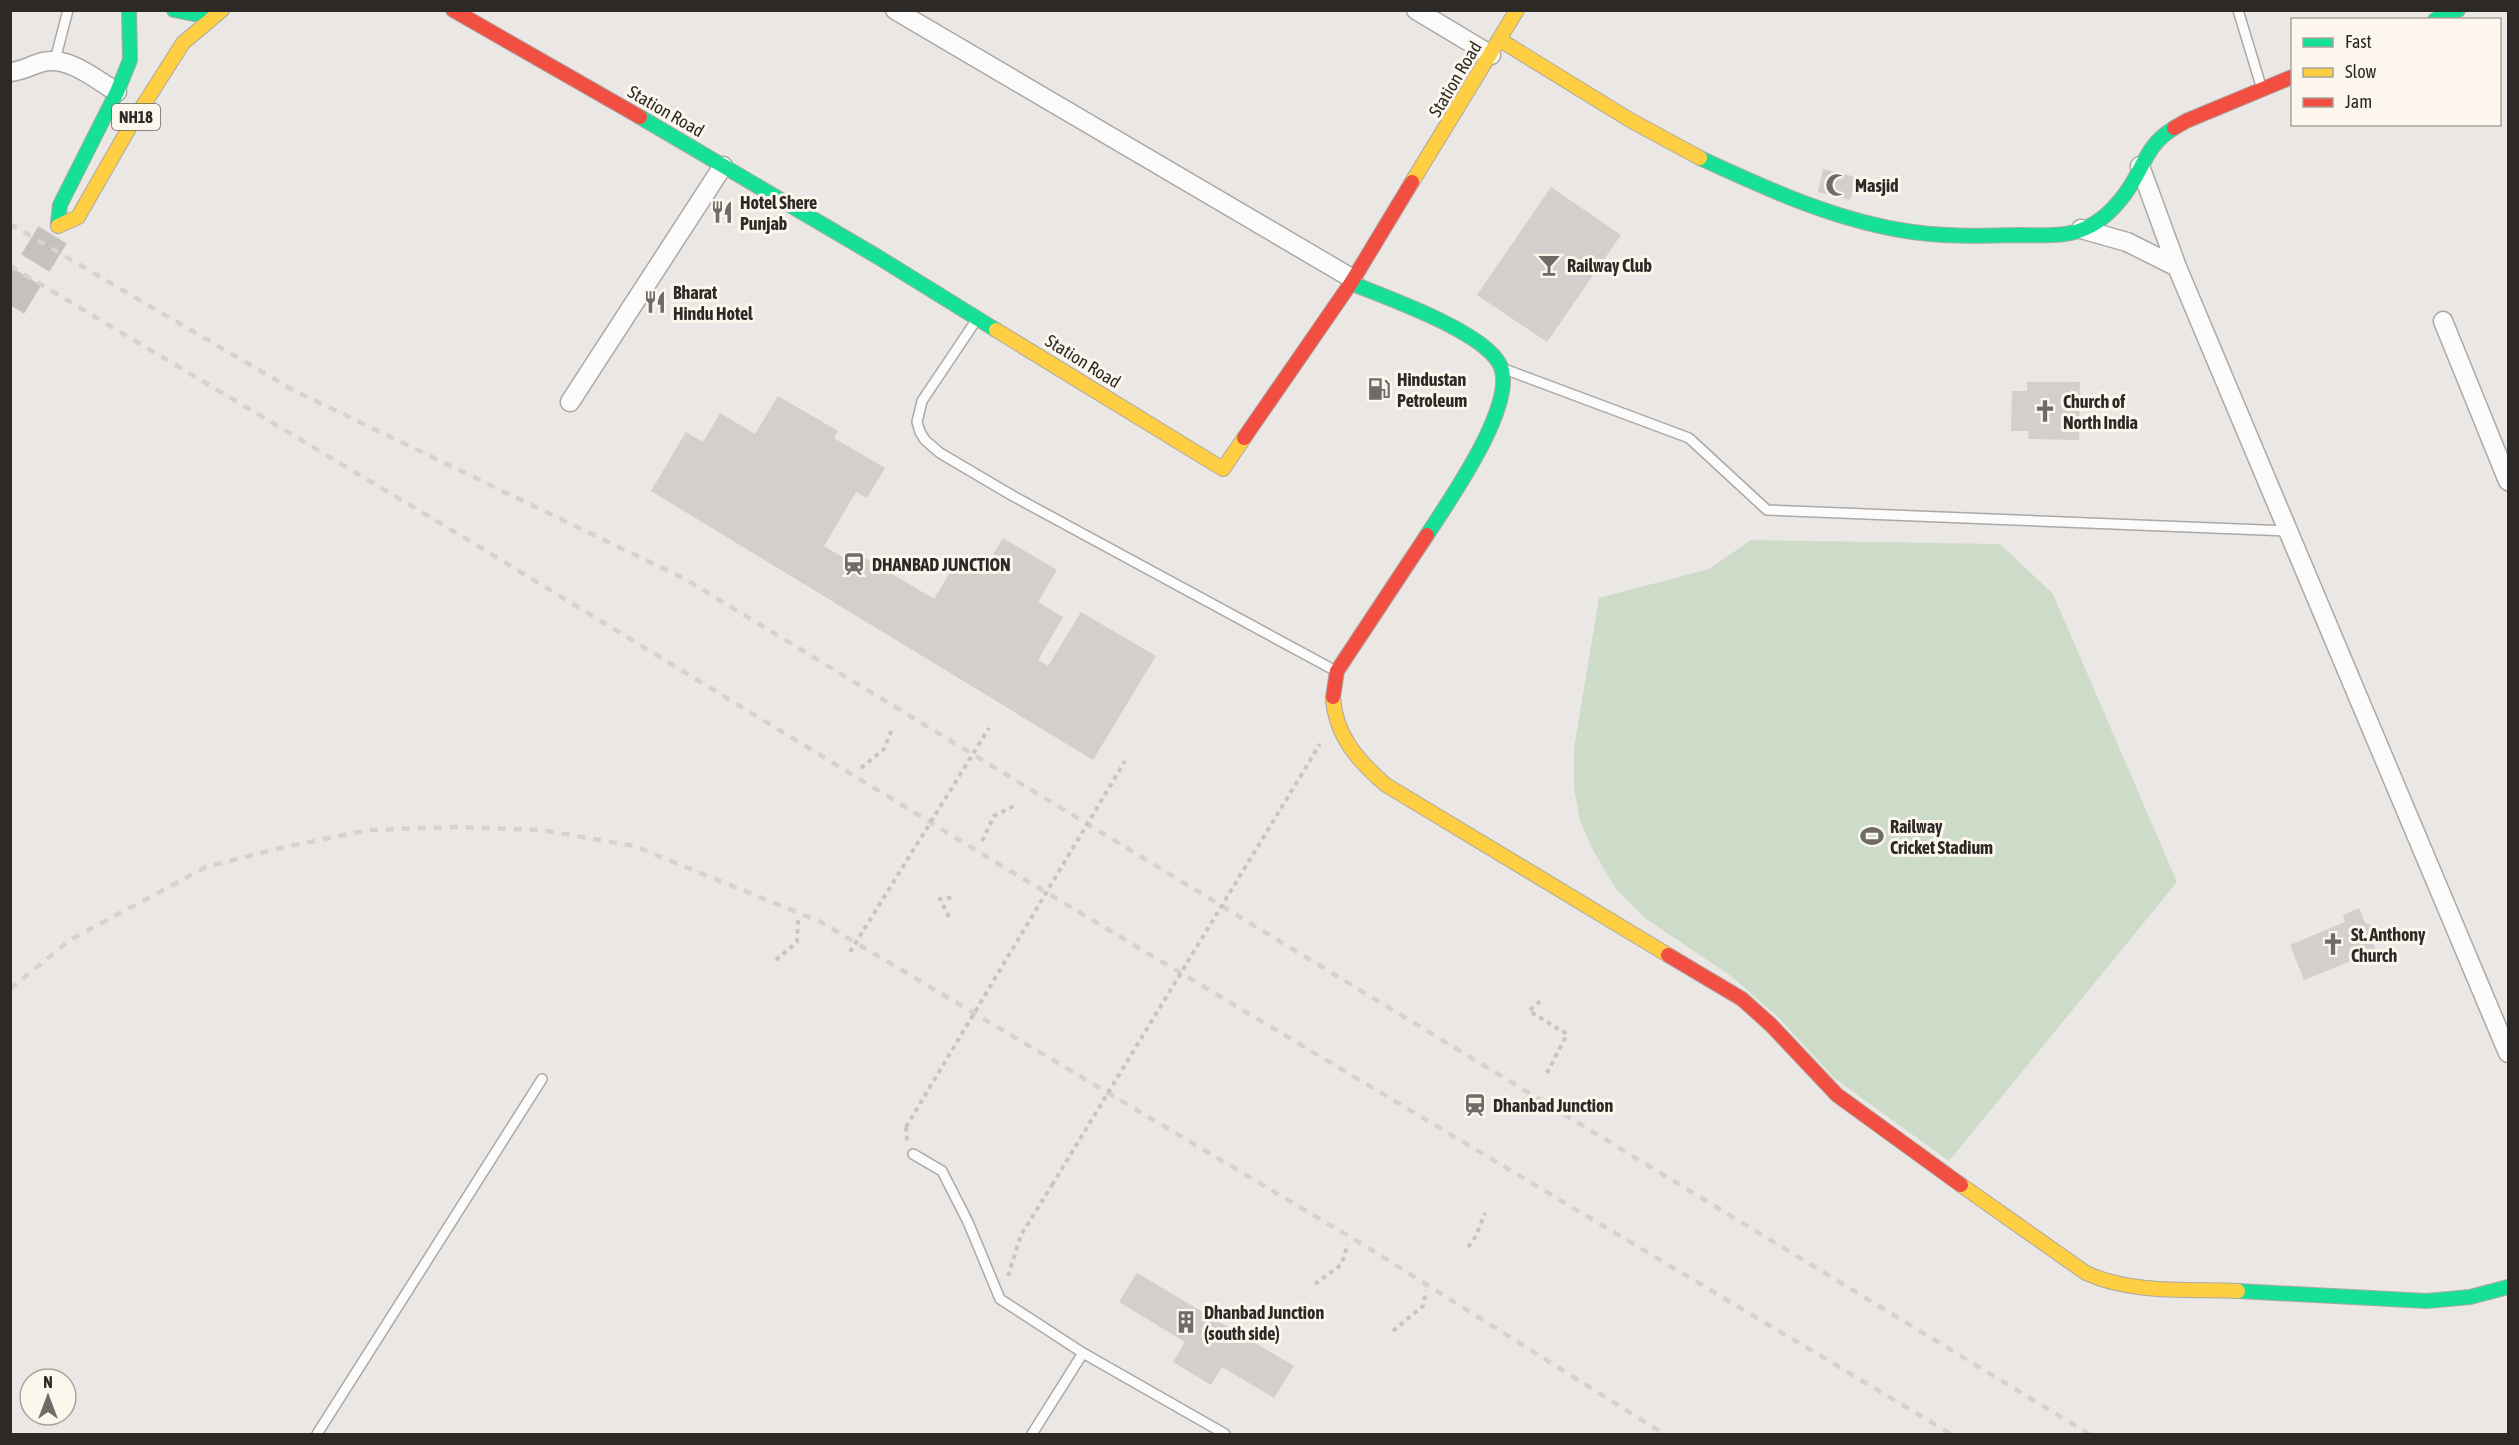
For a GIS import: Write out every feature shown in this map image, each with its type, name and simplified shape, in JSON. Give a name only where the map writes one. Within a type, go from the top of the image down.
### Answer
[{"type":"main road","name":"NH18","points":[[129,10],[130,60],[117,92],[60,205],[55,230],[78,217],[132,123],[183,43],[222,10]]},
{"type":"main road","points":[[174,10],[194,14],[212,10]]},
{"type":"main road","name":"Station Road","points":[[453,10],[979,317],[1223,469],[1352,281],[1496,48],[1516,10]]},
{"type":"main road","points":[[2440,18],[2458,10]]},
{"type":"main road","points":[[1496,48],[1701,158],[1763,187],[1838,216],[1903,231],[1981,236],[2062,234],[2089,227],[2110,211],[2131,186],[2149,149],[2164,134],[2186,121],[2291,77]]},
{"type":"main road","points":[[1352,281],[1461,332],[1496,358],[1502,368],[1504,385],[1500,403],[1468,468],[1424,542],[1336,671],[1332,692],[1342,734],[1356,758],[1375,777],[1401,796],[1742,999],[1768,1022],[1807,1065],[1851,1106],[2086,1273],[2099,1279],[2134,1286],[2427,1301],[2470,1297],[2508,1287]]},
{"type":"street","points":[[895,10],[1352,281]]},
{"type":"street","points":[[1416,10],[1496,48]]},
{"type":"street","points":[[10,72],[20,72],[42,62],[55,60],[72,65],[117,92]]},
{"type":"street","points":[[570,402],[723,166]]},
{"type":"street","points":[[2140,166],[2177,267],[2508,1053]]},
{"type":"street","points":[[2081,229],[2127,242],[2177,267]]},
{"type":"street","points":[[2443,321],[2508,481]]},
{"type":"lane","points":[[55,60],[68,10]]},
{"type":"lane","points":[[2238,10],[2262,89]]},
{"type":"lane","points":[[979,317],[922,401],[917,422],[925,441],[940,453],[1013,496],[1336,671]]},
{"type":"lane","points":[[1502,368],[1689,438],[1767,510],[2289,531]]},
{"type":"lane","points":[[317,1434],[542,1079]]},
{"type":"lane","points":[[913,1154],[942,1171],[968,1222],[1000,1299],[1083,1353],[1225,1434]]},
{"type":"lane","points":[[1032,1434],[1083,1353]]},
{"type":"path","points":[[850,952],[989,728]]},
{"type":"path","points":[[861,768],[884,749],[892,729]]},
{"type":"path","points":[[1000,1299],[1021,1235],[1322,741]]},
{"type":"path","points":[[906,1127],[1125,761]]},
{"type":"path","points":[[982,841],[994,816],[1016,805]]},
{"type":"path","points":[[949,918],[940,899],[955,897]]},
{"type":"path","points":[[776,960],[797,942],[798,920]]},
{"type":"path","points":[[1540,1001],[1529,1011],[1567,1034],[1547,1073]]},
{"type":"path","points":[[1468,1246],[1476,1236],[1485,1213]]},
{"type":"path","points":[[1315,1284],[1341,1265],[1348,1244]]},
{"type":"path","points":[[1393,1331],[1423,1306],[1426,1291]]},
{"type":"green space","name":"Railway Cricket Stadium","points":[[1751,540],[2000,544],[2053,594],[2177,882],[1949,1161],[1834,1078],[1780,1019],[1731,976],[1646,919],[1616,889],[1594,852],[1580,821],[1574,787],[1574,748],[1599,598],[1709,569]]},
{"type":"building","name":"Masjid","points":[[1823,169],[1856,177],[1850,200],[1818,192]]},
{"type":"building","name":"Railway Club","points":[[1551,187],[1621,235],[1547,342],[1477,295]]},
{"type":"building","name":"Church of North India","points":[[2027,382],[2080,382],[2079,440],[2028,439],[2029,431],[2011,431],[2012,391],[2027,391]]},
{"type":"building","name":"Dhanbad Junction","points":[[778,396],[838,431],[834,438],[885,468],[867,498],[856,492],[824,546],[854,564],[860,555],[934,599],[958,559],[982,573],[1003,538],[1057,570],[1038,602],[1063,617],[1038,660],[1048,666],[1081,612],[1156,656],[1093,760],[651,491],[686,432],[703,442],[720,413],[755,434]]},
{"type":"building","name":"St. Anthony Church","points":[[2359,908],[2365,923],[2372,925],[2377,936],[2373,943],[2379,957],[2364,963],[2361,957],[2304,980],[2290,945],[2345,922],[2343,915]]},
{"type":"building","name":"Dhanbad Junction (south side)","points":[[1137,1273],[1294,1366],[1274,1398],[1222,1367],[1211,1385],[1173,1362],[1185,1342],[1119,1302]]},
{"type":"tunnel","points":[[10,305],[53,234]]},
{"type":"railway","points":[[10,224],[293,390],[685,579],[2089,1434]]},
{"type":"railway","points":[[10,266],[460,535],[992,860],[1951,1434]]},
{"type":"railway","points":[[10,989],[70,940],[206,867],[280,848],[369,830],[456,827],[542,830],[634,846],[821,922],[1367,1247],[1664,1434]]},
{"type":"traffic: fast","points":[[58,223],[60,205],[117,92],[130,60],[129,10]]},
{"type":"traffic: fast","points":[[174,10],[194,14],[212,10]]},
{"type":"traffic: fast","points":[[2440,18],[2458,10]]},
{"type":"traffic: fast","points":[[640,117],[878,257],[996,330]]},
{"type":"traffic: fast","points":[[1700,158],[1798,201],[1874,225],[1944,235],[2055,235],[2082,230],[2096,223],[2108,213],[2127,191],[2158,140],[2174,128]]},
{"type":"traffic: fast","points":[[1351,283],[1409,306],[1453,327],[1489,351],[1499,363],[1503,380],[1500,401],[1491,425],[1465,476],[1427,535]]},
{"type":"traffic: fast","points":[[2238,1291],[2427,1301],[2470,1297],[2508,1287]]},
{"type":"traffic: slow","points":[[58,226],[78,217],[132,123],[183,43],[222,10]]},
{"type":"traffic: slow","points":[[1412,182],[1517,10]]},
{"type":"traffic: slow","points":[[1500,40],[1630,120],[1700,158]]},
{"type":"traffic: slow","points":[[996,330],[1223,469],[1244,438]]},
{"type":"traffic: slow","points":[[1333,697],[1343,735],[1357,757],[1386,785],[1668,955]]},
{"type":"traffic: slow","points":[[1961,1185],[2086,1273],[2103,1280],[2160,1289],[2238,1291]]},
{"type":"traffic: jam","points":[[453,10],[640,117]]},
{"type":"traffic: jam","points":[[2174,128],[2291,77]]},
{"type":"traffic: jam","points":[[1244,438],[1351,283],[1412,182]]},
{"type":"traffic: jam","points":[[1333,697],[1337,671],[1427,535]]},
{"type":"traffic: jam","points":[[1668,955],[1742,999],[1771,1025],[1837,1095],[1961,1185]]},
{"type":"place","name":"Masjid","points":[[1837,185]]},
{"type":"place","name":"Hotel Shere Punjab","points":[[722,212]]},
{"type":"place","name":"Railway Club","points":[[1549,265]]},
{"type":"place","name":"Bharat Hindu Hotel","points":[[655,302]]},
{"type":"place","name":"Hindustan Petroleum","points":[[1379,389]]},
{"type":"place","name":"Church of North India","points":[[2045,411]]},
{"type":"place","name":"DHANBAD JUNCTION","points":[[854,564]]},
{"type":"place","name":"Railway Cricket Stadium","points":[[1872,836]]},
{"type":"place","name":"St. Anthony Church","points":[[2333,944]]},
{"type":"place","name":"Dhanbad Junction","points":[[1475,1105]]},
{"type":"place","name":"Dhanbad Junction (south side)","points":[[1186,1322]]}]
